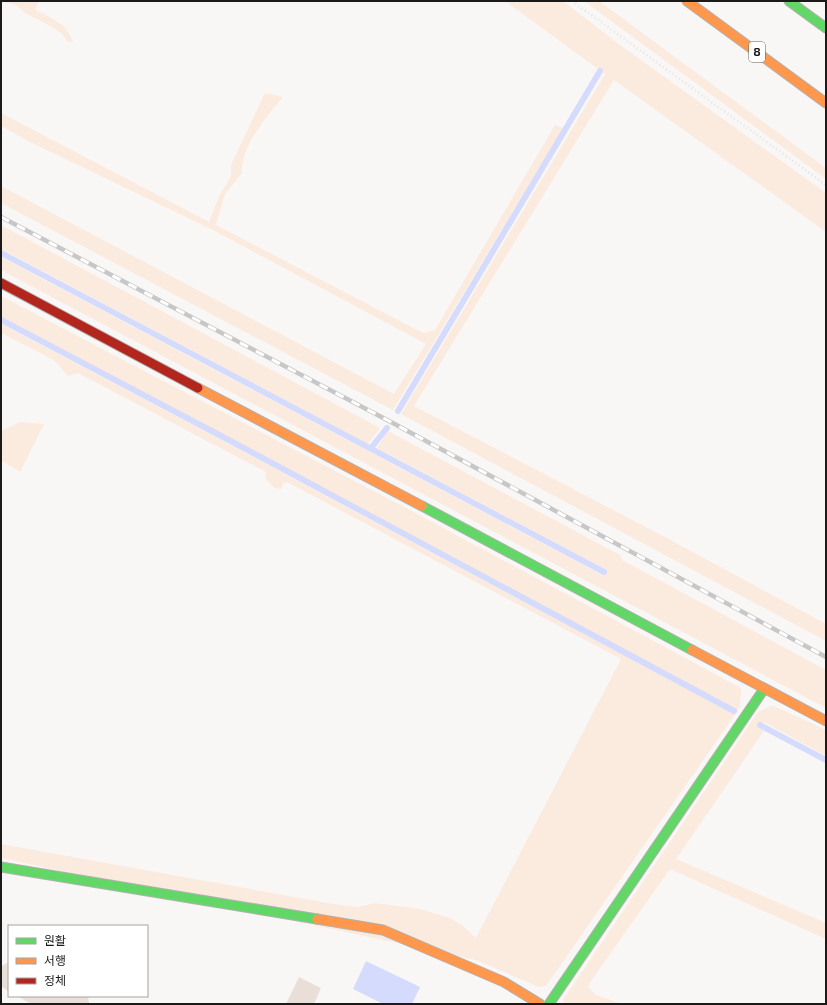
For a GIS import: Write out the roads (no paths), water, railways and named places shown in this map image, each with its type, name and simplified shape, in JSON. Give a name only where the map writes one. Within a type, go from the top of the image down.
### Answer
[{"type":"main road","name":"8","points":[[688,1],[826,103]]},
{"type":"main road","points":[[789,1],[826,28]]},
{"type":"main road","points":[[1,283],[826,721]]},
{"type":"main road","points":[[549,1004],[764,689]]},
{"type":"main road","points":[[1,867],[383,930],[504,982],[540,1004]]},
{"type":"water","points":[[366,961],[420,987],[412,1004],[383,1004],[353,989]]},
{"type":"waterway","points":[[398,411],[600,71]]},
{"type":"waterway","points":[[1,253],[604,572]]},
{"type":"waterway","points":[[1,320],[240,446],[734,711]]},
{"type":"waterway","points":[[371,448],[387,428]]},
{"type":"waterway","points":[[760,725],[826,760]]},
{"type":"railway","points":[[1,217],[389,421],[826,657]]}]
